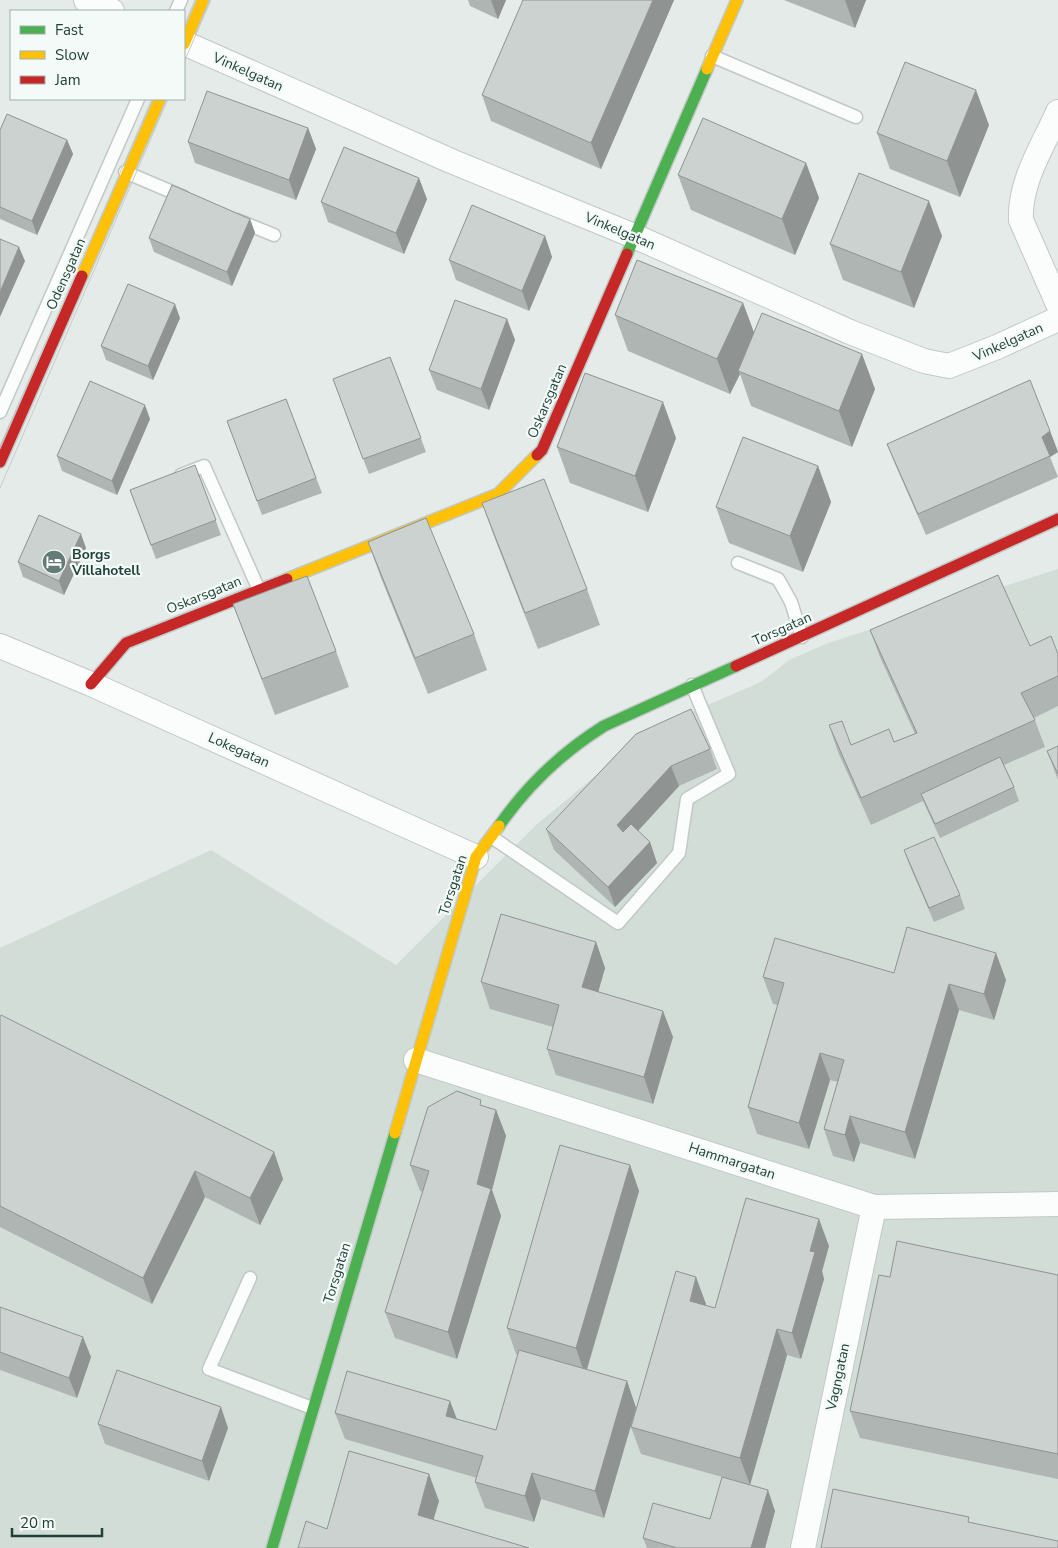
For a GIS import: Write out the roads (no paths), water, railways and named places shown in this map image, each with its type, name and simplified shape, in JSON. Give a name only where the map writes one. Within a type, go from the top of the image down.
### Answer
[{"type":"street","points":[[86,0],[110,10]]},
{"type":"street","points":[[185,42],[203,0]]},
{"type":"street","name":"Oskarsgatan","points":[[91,684],[126,642],[498,494],[542,450],[737,0]]},
{"type":"street","name":"Vinkelgatan","points":[[185,44],[451,161],[634,236],[850,332],[924,362],[949,366],[1058,319]]},
{"type":"street","name":"Odensgatan","points":[[0,462],[160,100]]},
{"type":"street","points":[[1058,112],[1025,186],[1020,206],[1021,220],[1058,304]]},
{"type":"street","name":"Torsgatan","points":[[272,1548],[476,857],[493,838],[526,789],[582,739],[604,726],[1058,519]]},
{"type":"street","name":"Lokegatan","points":[[0,646],[91,684],[476,857]]},
{"type":"street","name":"Hammargatan","points":[[416,1060],[874,1207],[1058,1204]]},
{"type":"street","name":"Vagngatan","points":[[803,1548],[874,1207]]},
{"type":"lane","points":[[712,56],[856,117]]},
{"type":"lane","points":[[0,412],[138,100]]},
{"type":"lane","points":[[108,165],[196,202]]},
{"type":"lane","points":[[222,213],[274,235]]},
{"type":"lane","points":[[167,481],[204,466],[259,590]]},
{"type":"lane","points":[[738,563],[778,578],[791,602],[802,636]]},
{"type":"lane","points":[[493,838],[618,923],[679,853],[687,799],[729,774],[692,685]]},
{"type":"lane","points":[[250,1278],[210,1369],[312,1408]]},
{"type":"tram line","points":[[185,24],[195,0]]},
{"type":"tram line","points":[[185,60],[211,0]]},
{"type":"tram line","points":[[0,449],[152,100]]},
{"type":"tram line","points":[[0,488],[168,100]]},
{"type":"place","name":"Borgs Villahotell","points":[[54,562]]}]
